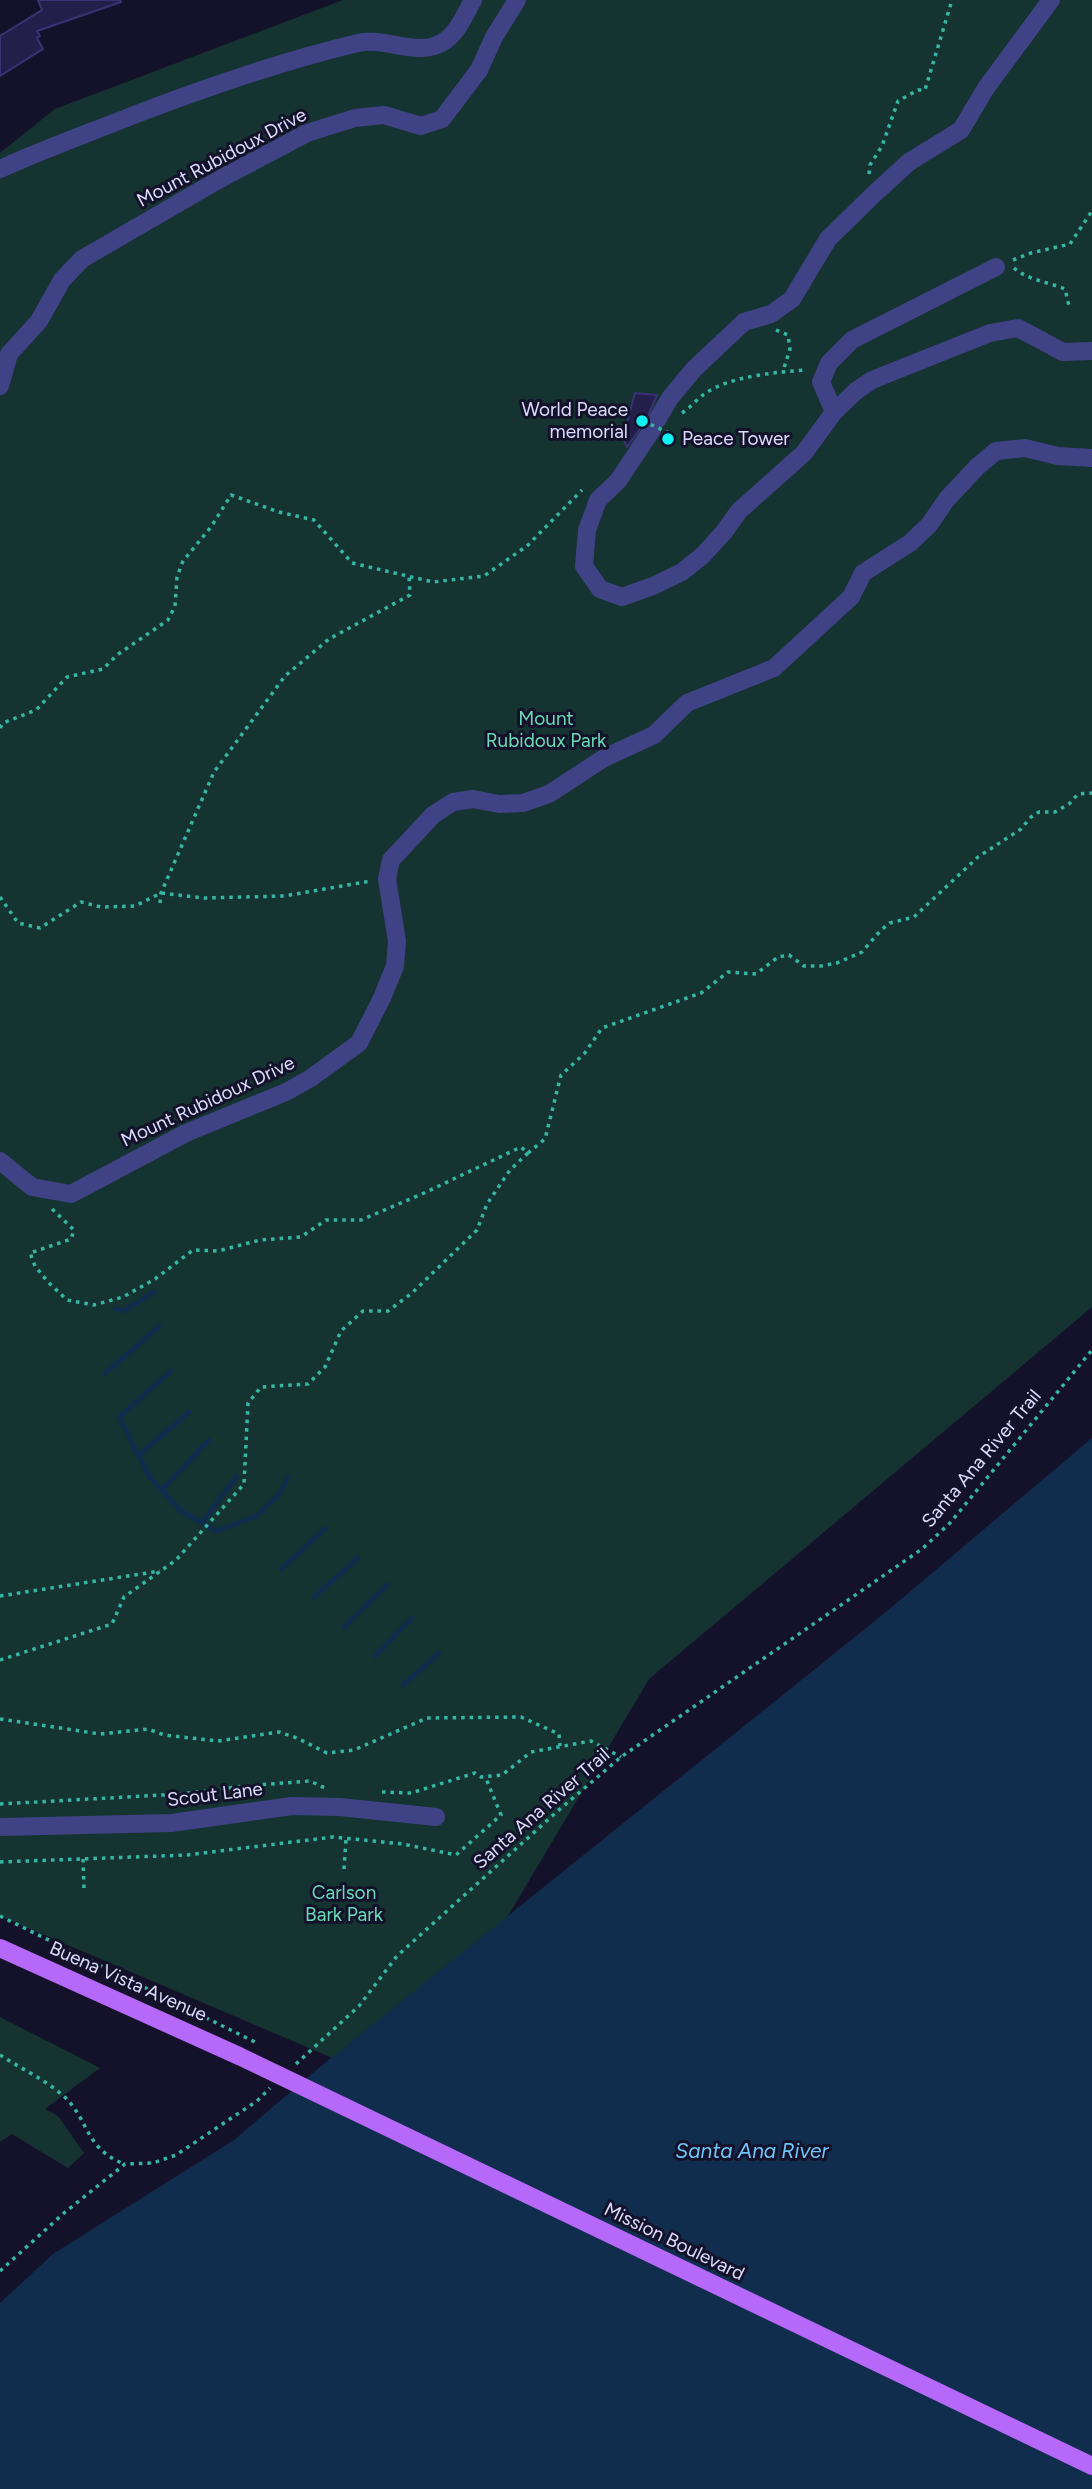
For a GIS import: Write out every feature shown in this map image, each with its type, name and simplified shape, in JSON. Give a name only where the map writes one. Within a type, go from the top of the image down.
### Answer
[{"type":"main road","name":"Buena Vista Avenue","points":[[0,1948],[239,2056]]},
{"type":"main road","name":"Mission Boulevard","points":[[239,2056],[1092,2466]]},
{"type":"street","points":[[0,169],[200,89],[276,66],[368,41],[422,48],[436,46],[452,36],[473,0]]},
{"type":"street","name":"Mount Rubidoux Drive","points":[[0,386],[9,354],[39,321],[62,280],[82,259],[307,133],[365,117],[384,115],[421,126],[442,119],[480,70],[494,37],[516,0]]},
{"type":"street","points":[[1051,0],[986,88],[961,130],[909,162],[873,195],[828,239],[792,299],[771,314],[744,322],[694,369],[670,398],[655,426],[618,481],[598,500],[587,530],[584,566],[600,589],[622,597],[682,572],[703,555],[739,511],[804,453],[834,412],[872,380],[990,334],[1018,328],[1063,352],[1092,351]]},
{"type":"street","points":[[834,412],[821,382],[829,363],[852,340],[1002,265]]},
{"type":"street","points":[[387,879],[391,860],[433,815],[453,802],[473,799],[523,803],[549,794],[604,758],[654,735],[687,703],[774,668],[851,597],[863,573],[910,543],[929,524],[947,499],[996,451],[1025,448],[1058,456],[1092,458]]},
{"type":"street","name":"Mount Rubidoux Drive","points":[[0,1161],[32,1187],[71,1195],[186,1133],[286,1092],[339,1059],[359,1043],[395,966],[397,941],[387,879]]},
{"type":"street","name":"Scout Lane","points":[[0,1826],[171,1823],[292,1805],[436,1817]]},
{"type":"path","points":[[873,195],[868,190],[870,166],[882,146],[898,101],[918,90],[925,90],[951,0]]},
{"type":"path","points":[[1017,258],[1070,244],[1092,211]]},
{"type":"path","points":[[1002,265],[1024,276],[1065,289],[1069,306]]},
{"type":"path","points":[[771,314],[770,328],[788,335],[790,349],[783,371]]},
{"type":"path","points":[[678,416],[704,394],[727,383],[783,371],[826,369]]},
{"type":"path","points":[[0,728],[2,723],[36,710],[67,677],[103,669],[117,655],[168,620],[175,606],[177,577],[183,561],[211,527],[231,495],[279,512],[314,520],[352,563],[433,582],[484,576],[527,546],[584,488]]},
{"type":"path","points":[[160,903],[161,892],[214,772],[268,697],[285,676],[329,639],[410,595],[408,576]]},
{"type":"path","points":[[0,1660],[111,1624],[124,1597],[164,1570],[244,1484],[248,1404],[261,1387],[308,1384],[325,1367],[341,1331],[363,1311],[388,1311],[412,1293],[477,1230],[487,1204],[510,1170],[545,1139],[561,1074],[584,1054],[602,1028],[701,993],[728,972],[756,974],[778,957],[789,955],[804,966],[821,966],[837,963],[862,952],[881,930],[891,923],[914,917],[978,857],[1021,829],[1031,817],[1040,812],[1055,812],[1069,804],[1078,794],[1092,793]]},
{"type":"path","points":[[0,897],[18,923],[40,928],[81,902],[101,907],[135,906],[161,892],[204,898],[284,896],[387,879]]},
{"type":"path","points":[[49,1206],[74,1230],[71,1240],[30,1252],[35,1266],[67,1300],[94,1305],[123,1297],[155,1279],[193,1250],[218,1251],[260,1240],[301,1237],[326,1220],[361,1220],[521,1147],[528,1153]]},
{"type":"path","name":"Santa Ana River Trail","points":[[293,2067],[359,2006],[397,1956],[560,1809],[621,1758],[922,1549],[950,1523],[1092,1350]]},
{"type":"path","points":[[0,1596],[164,1570]]},
{"type":"path","points":[[0,1719],[100,1734],[148,1729],[164,1735],[218,1741],[279,1732],[327,1753],[354,1749],[427,1718],[521,1717],[559,1734],[561,1746]]},
{"type":"path","points":[[375,1791],[411,1793],[475,1773],[481,1777],[502,1775],[531,1752],[591,1741],[621,1758]]},
{"type":"path","points":[[0,1862],[187,1856],[333,1838],[403,1844],[456,1856],[501,1815],[485,1776]]},
{"type":"path","points":[[0,1804],[181,1794],[310,1781],[323,1788],[336,1789]]},
{"type":"path","points":[[344,1869],[346,1839]]},
{"type":"path","points":[[83,1859],[84,1889]]},
{"type":"path","points":[[0,1916],[257,2043]]},
{"type":"path","points":[[0,2055],[61,2093],[75,2108],[96,2146],[108,2157],[125,2165],[153,2163],[176,2155],[257,2101],[275,2084]]},
{"type":"path","points":[[0,2271],[64,2213],[125,2165]]},
{"type":"green space","name":"Mount Rubidoux Park","points":[[343,0],[1092,0],[1092,1307],[649,1679],[405,2089],[0,1916],[0,153],[55,109]]},
{"type":"green space","points":[[0,2017],[100,2068],[45,2109],[58,2116],[84,2153],[68,2168],[12,2134],[0,2142]]},
{"type":"water","name":"Santa Ana River","points":[[1092,1438],[1092,2489],[0,2489],[0,2303],[53,2254],[234,2140],[320,2067],[886,1612]]},
{"type":"building","points":[[38,0],[121,2],[37,31],[40,36],[37,38],[43,49],[0,76],[0,36],[42,10]]},
{"type":"building","name":"World Peace memorial","points":[[635,393],[657,395],[646,421],[627,447],[623,438]]},
{"type":"waterway","points":[[115,1309],[124,1311],[154,1292]]},
{"type":"waterway","points":[[105,1373],[160,1326]]},
{"type":"waterway","points":[[171,1371],[119,1417],[149,1476],[181,1511],[216,1531],[257,1516],[280,1493],[288,1477]]},
{"type":"waterway","points":[[139,1455],[189,1412]]},
{"type":"waterway","points":[[162,1490],[209,1440]]},
{"type":"waterway","points":[[202,1523],[236,1477]]},
{"type":"waterway","points":[[281,1569],[326,1528]]},
{"type":"waterway","points":[[314,1597],[358,1558]]},
{"type":"waterway","points":[[344,1627],[388,1584]]},
{"type":"waterway","points":[[375,1656],[412,1618]]},
{"type":"waterway","points":[[403,1685],[439,1653]]},
{"type":"place","name":"World Peace memorial","points":[[642,421]]},
{"type":"place","name":"Peace Tower","points":[[668,439]]},
{"type":"park label","name":"Carlson Bark Park","points":[[344,1904]]}]
